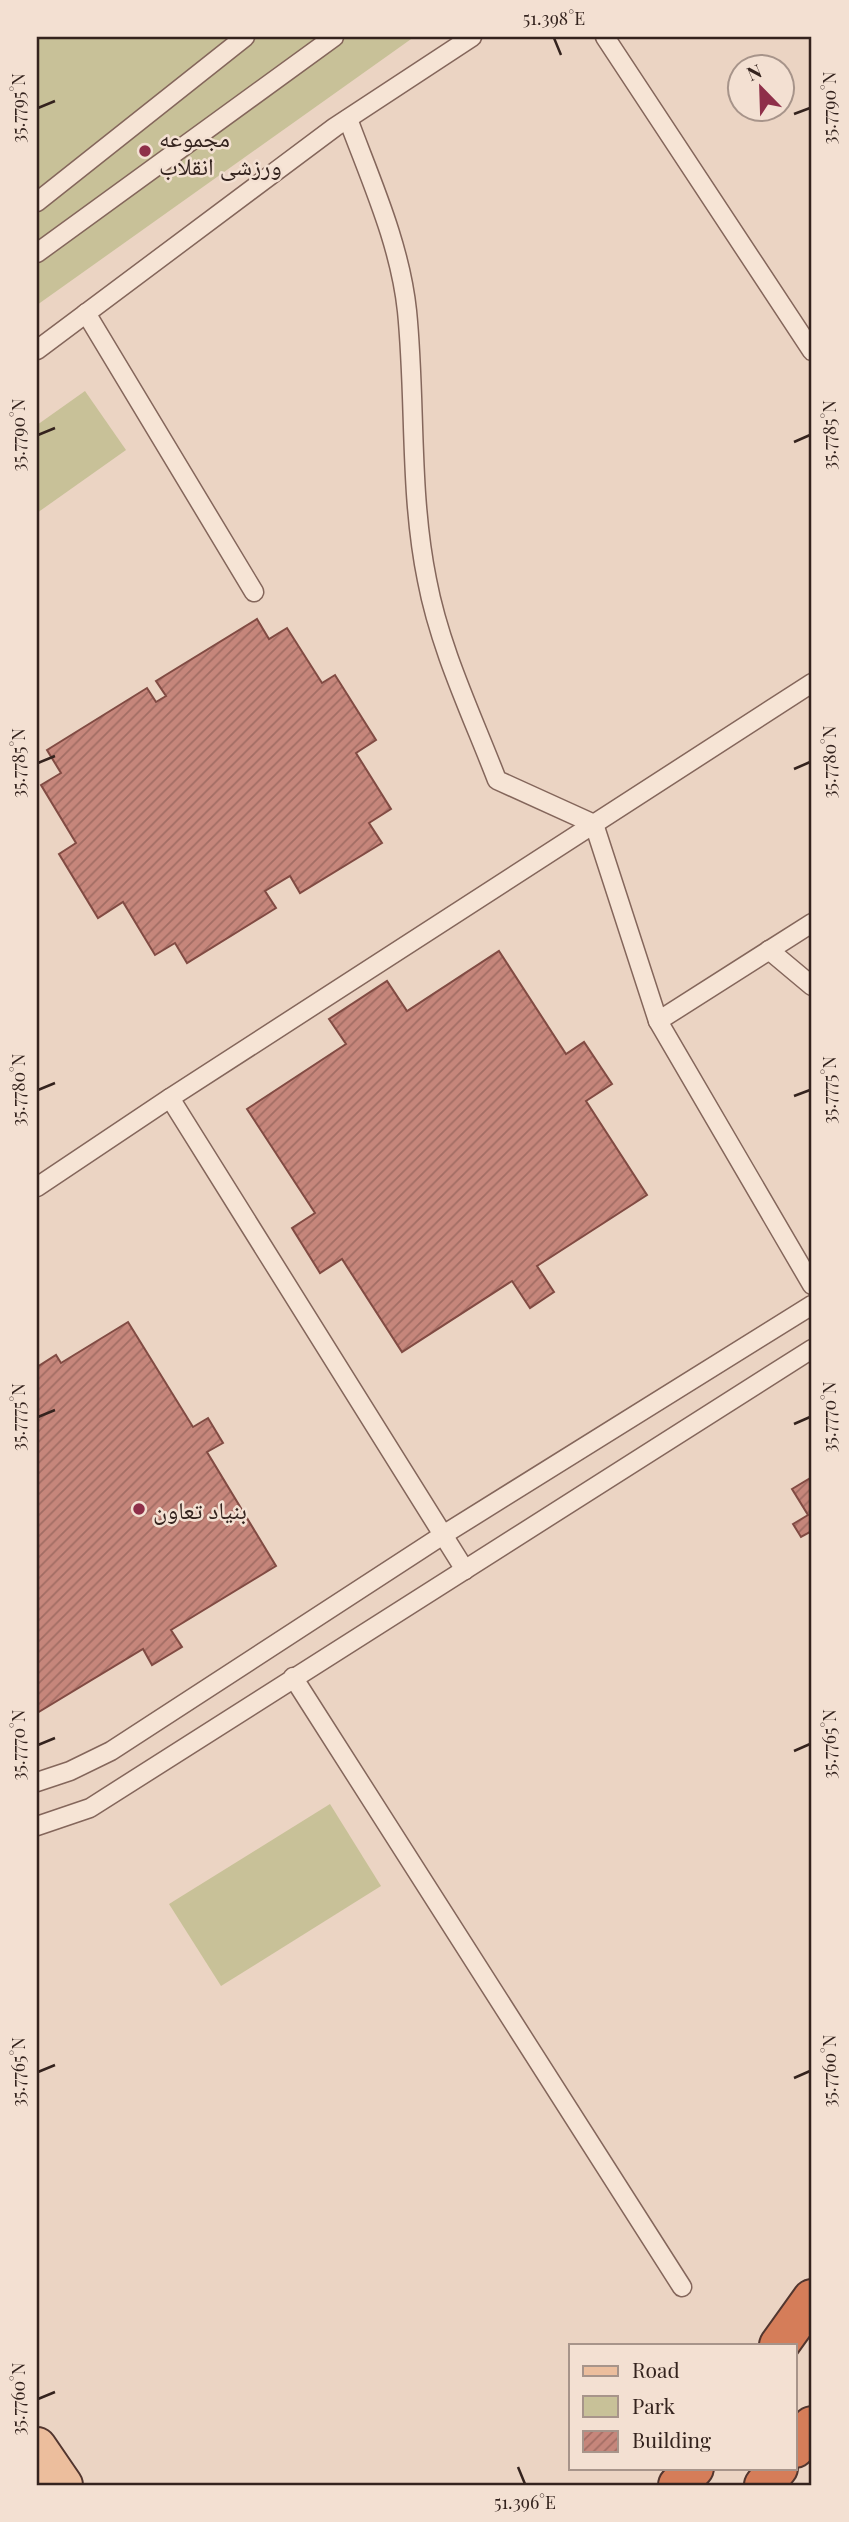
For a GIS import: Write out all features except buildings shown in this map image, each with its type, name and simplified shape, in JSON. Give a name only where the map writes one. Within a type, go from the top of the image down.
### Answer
[{"type":"highway","points":[[780,2344],[812,2299]]},
{"type":"highway","points":[[796,2447],[812,2426]]},
{"type":"highway","points":[[678,2485],[693,2470]]},
{"type":"highway","points":[[764,2485],[776,2470]]},
{"type":"main road","points":[[37,2447],[63,2485]]},
{"type":"lane","points":[[37,202],[245,37]]},
{"type":"lane","points":[[37,253],[334,37]]},
{"type":"lane","points":[[37,350],[348,119],[472,37]]},
{"type":"lane","points":[[605,37],[812,351]]},
{"type":"lane","points":[[348,119],[397,251],[407,310],[418,525],[427,581],[441,635],[497,780],[594,824],[658,1021],[812,1285]]},
{"type":"lane","points":[[86,313],[254,592]]},
{"type":"lane","points":[[37,1187],[170,1098],[812,683]]},
{"type":"lane","points":[[658,1021],[812,923]]},
{"type":"lane","points":[[769,950],[812,986]]},
{"type":"lane","points":[[170,1098],[465,1570]]},
{"type":"lane","points":[[37,1782],[111,1751],[443,1535],[812,1305]]},
{"type":"lane","points":[[37,1826],[90,1808],[812,1349]]},
{"type":"lane","points":[[293,1677],[682,2287]]},
{"type":"green space","name":"مجموعه ورزشی انقلاب","points":[[37,37],[414,37],[37,305]]},
{"type":"green space","points":[[85,391],[126,450],[37,513],[37,425]]},
{"type":"green space","points":[[330,1804],[381,1886],[221,1986],[169,1904]]},
{"type":"place","name":"مجموعه ورزشی انقلاب","points":[[145,151]]},
{"type":"place","name":"بنیاد تعاون","points":[[139,1509]]}]
